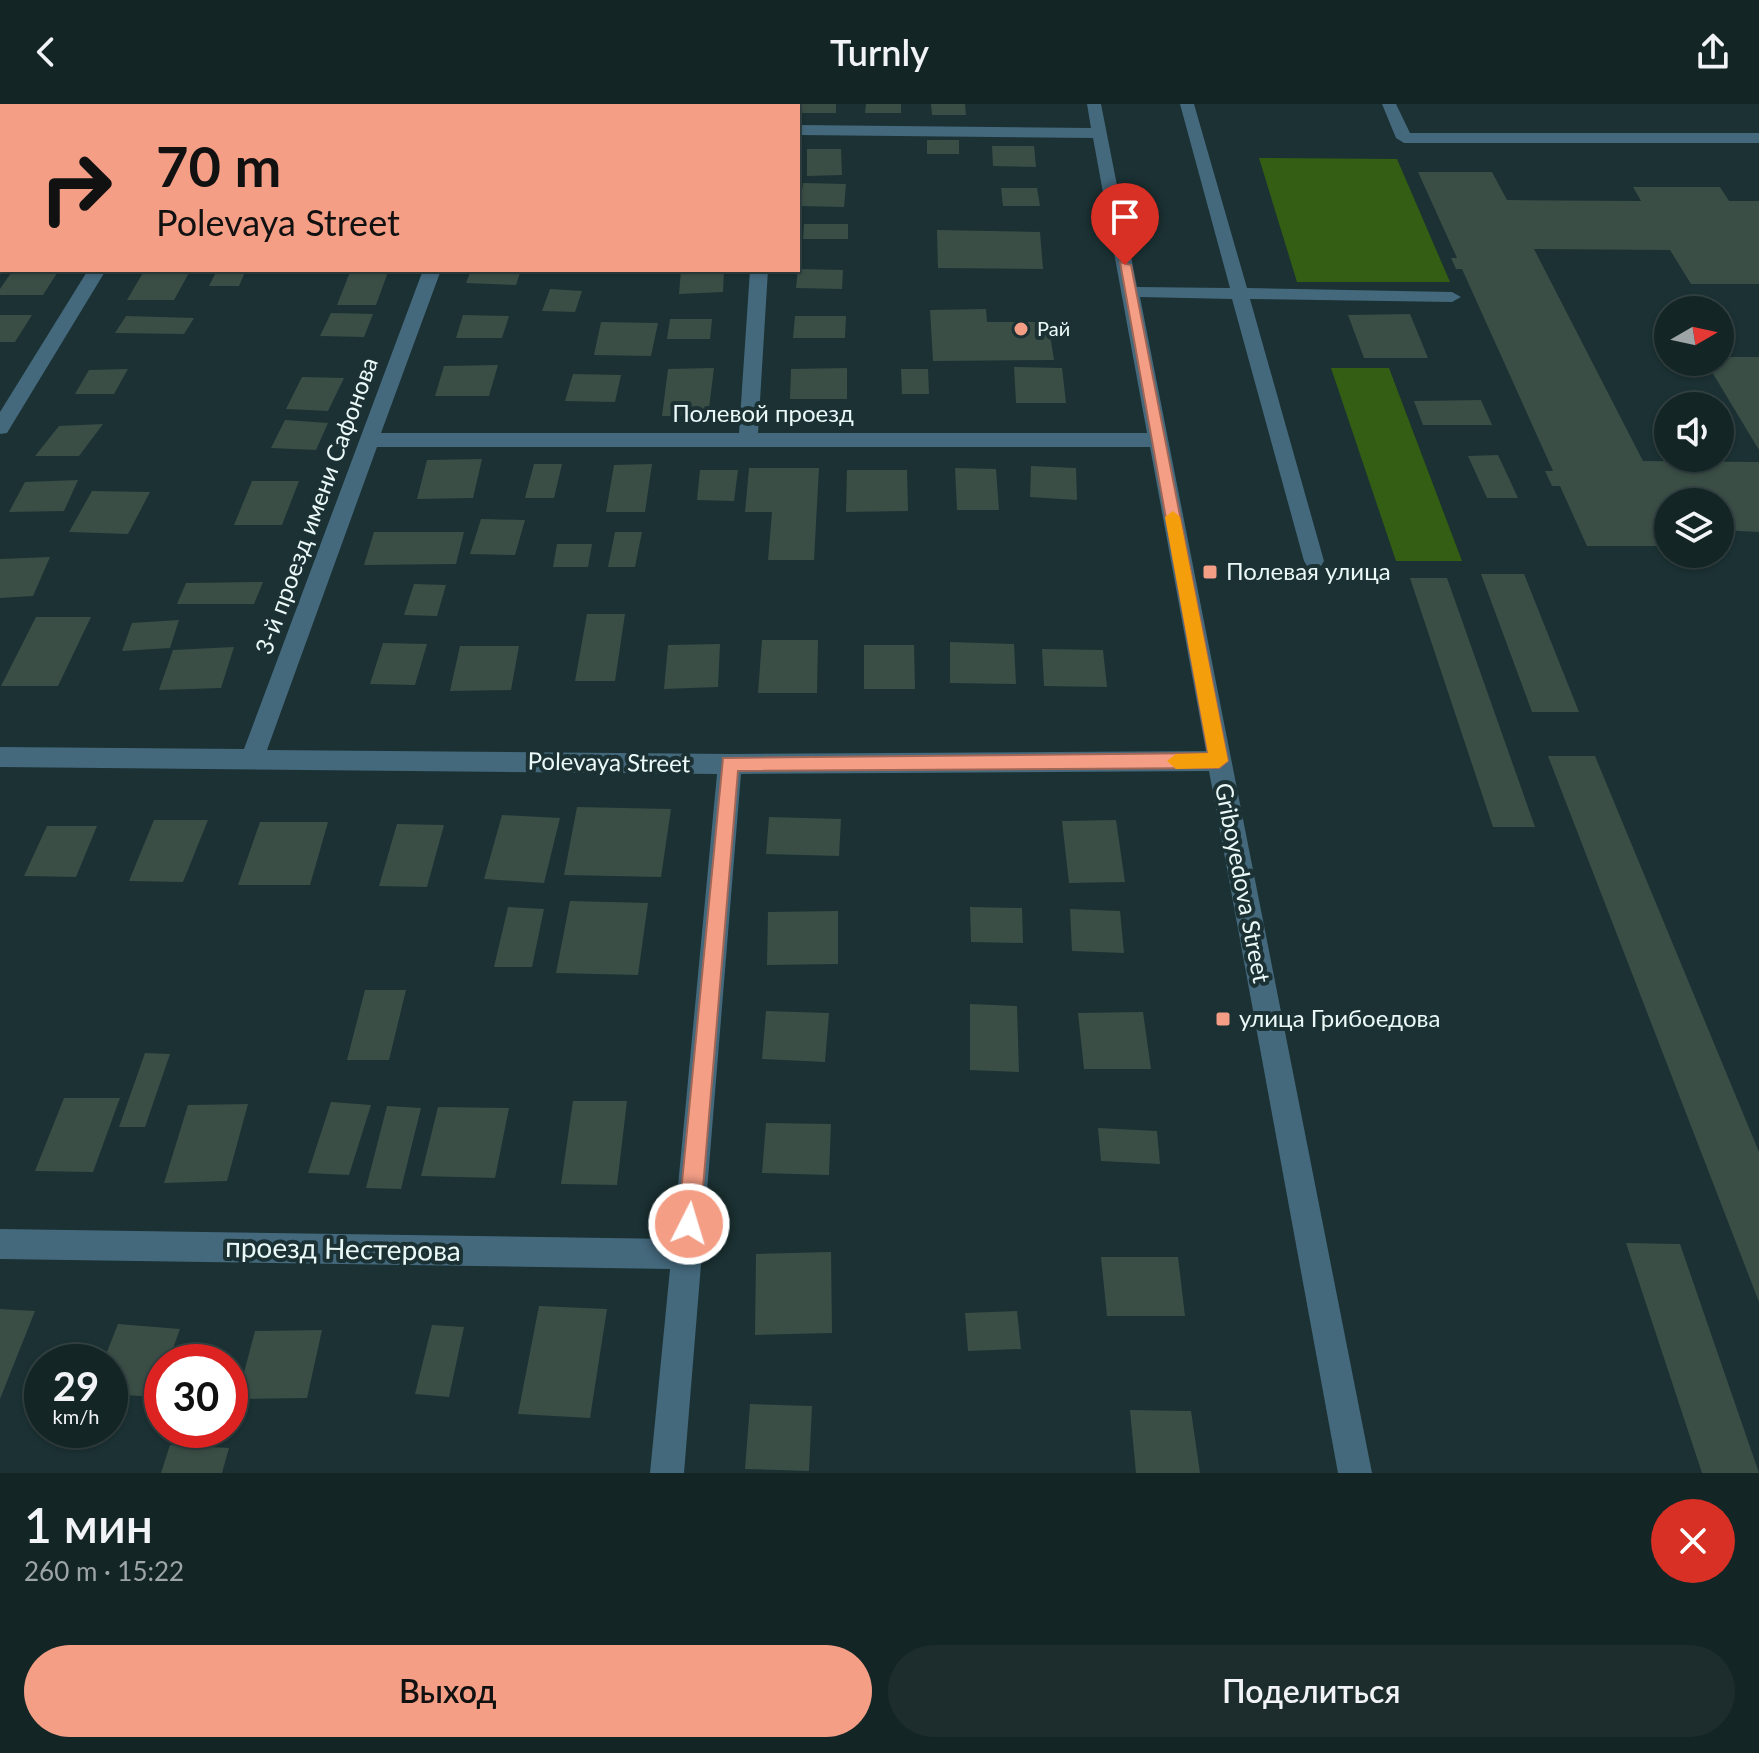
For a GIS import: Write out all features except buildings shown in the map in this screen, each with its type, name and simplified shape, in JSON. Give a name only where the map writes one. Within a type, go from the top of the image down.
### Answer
[{"type":"street","name":"Griboyedova Street","points":[[1094,104],[1355,1473]]},
{"type":"street","points":[[1187,104],[1314,561]]},
{"type":"street","points":[[1389,104],[1404,138],[1759,138]]},
{"type":"street","points":[[800,130],[1099,133]]},
{"type":"street","points":[[0,428],[96,272]]},
{"type":"street","name":"3-й проезд имени Сафонова","points":[[252,759],[431,272]]},
{"type":"street","points":[[748,440],[759,272]]},
{"type":"street","points":[[1130,292],[1452,297]]},
{"type":"street","name":"Полевой проезд","points":[[369,440],[1157,440]]},
{"type":"street","name":"Polevaya Street","points":[[0,757],[730,764],[1219,761]]},
{"type":"street","points":[[667,1473],[730,764]]},
{"type":"street","name":"проезд Нестерова","points":[[0,1244],[686,1254]]},
{"type":"green space","points":[[1259,158],[1397,159],[1450,282],[1297,282]]},
{"type":"green space","points":[[1331,368],[1389,368],[1462,561],[1396,561]]},
{"type":"slow traffic","points":[[1173,517],[1219,761],[1176,761]]},
{"type":"place","name":"Рай","points":[[1021,329]]},
{"type":"place","name":"Полевая улица","points":[[1210,572]]},
{"type":"place","name":"улица Грибоедова","points":[[1223,1019]]},
{"type":"route","points":[[689,1224],[730,764],[1219,761],[1125,265]]}]
